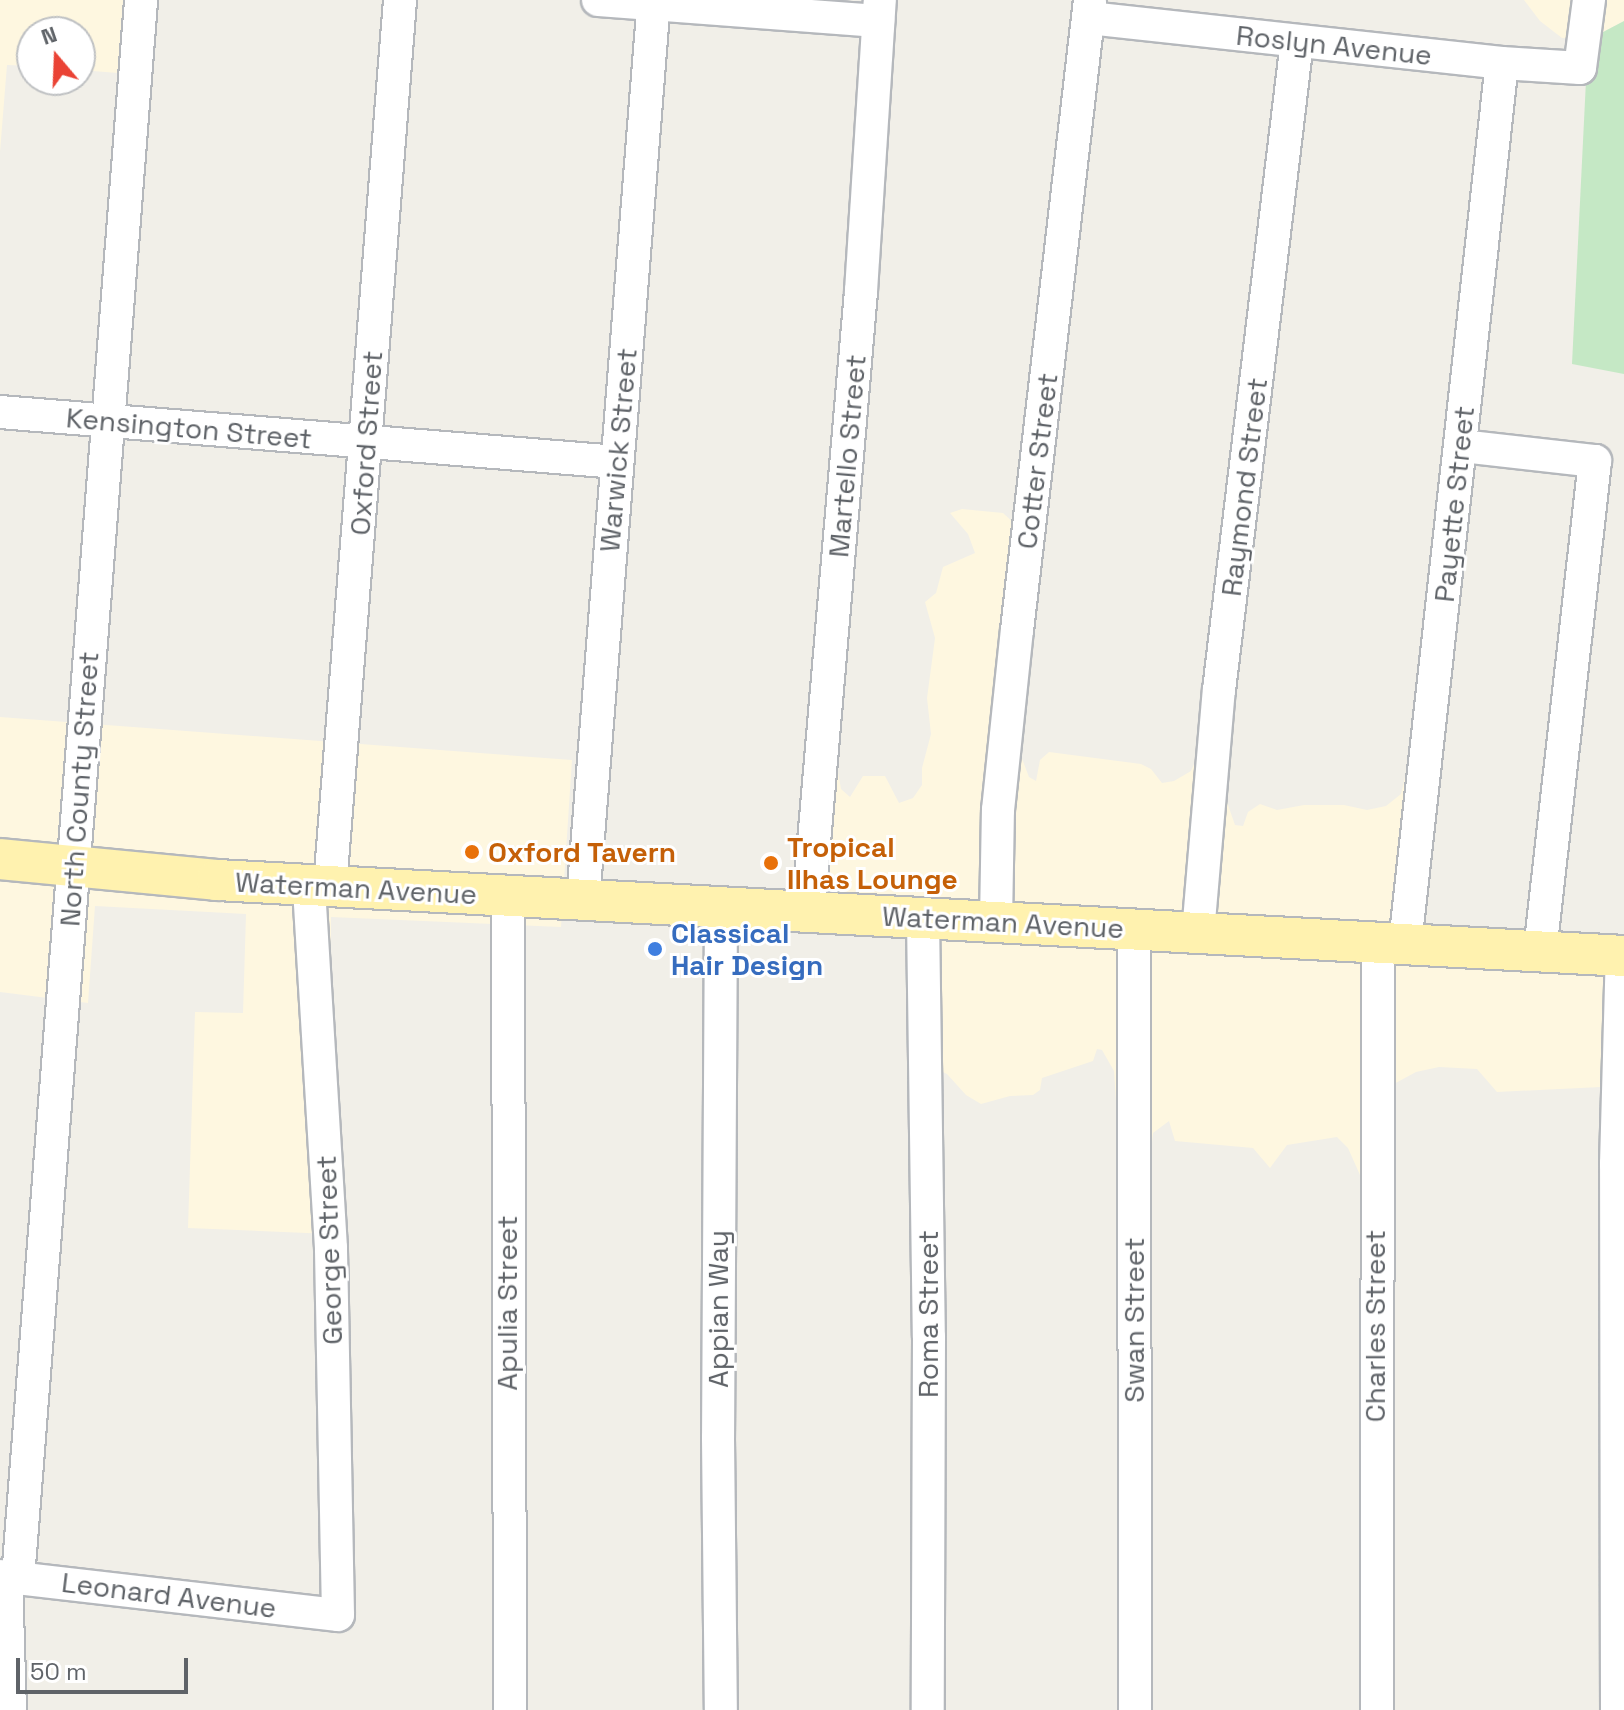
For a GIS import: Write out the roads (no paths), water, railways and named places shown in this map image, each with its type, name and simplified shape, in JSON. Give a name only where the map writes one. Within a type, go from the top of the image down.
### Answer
[{"type":"main road","name":"Waterman Avenue","points":[[0,859],[73,869],[320,886],[1623,956]]},
{"type":"street","name":"North County Street","points":[[10,1710],[8,1577],[73,869],[141,0]]},
{"type":"street","name":"Oxford Street","points":[[320,886],[366,442],[400,0]]},
{"type":"street","points":[[598,0],[879,11]]},
{"type":"street","name":"Roslyn Avenue","points":[[1090,9],[1297,42],[1580,68],[1589,0]]},
{"type":"street","name":"Warwick Street","points":[[583,900],[654,2]]},
{"type":"street","name":"Cotter Street","points":[[996,922],[998,810],[1013,660],[1090,9]]},
{"type":"street","name":"Martello Street","points":[[808,912],[861,291],[879,11]]},
{"type":"street","name":"Raymond Street","points":[[1198,933],[1219,690],[1297,42]]},
{"type":"street","name":"Payette Street","points":[[1392,943],[1461,446],[1502,63]]},
{"type":"street","name":"Kensington Street","points":[[0,412],[617,462]]},
{"type":"street","points":[[1461,446],[1595,461],[1540,951]]},
{"type":"street","name":"George Street","points":[[320,886],[338,1615]]},
{"type":"street","name":"Apulia Street","points":[[508,896],[510,1710]]},
{"type":"street","name":"Appian Way","points":[[721,907],[718,1438],[721,1710]]},
{"type":"street","name":"Roma Street","points":[[923,918],[929,1337],[928,1710]]},
{"type":"street","name":"Swan Street","points":[[1134,929],[1135,1710]]},
{"type":"street","name":"Charles Street","points":[[1377,1710],[1392,943]]},
{"type":"street","points":[[1617,1710],[1616,1164],[1623,956]]},
{"type":"street","name":"Leonard Avenue","points":[[8,1577],[338,1615]]},
{"type":"place","name":"Oxford Tavern","points":[[472,852]]},
{"type":"place","name":"Tropical Ilhas Lounge","points":[[771,863]]},
{"type":"place","name":"Classical Hair Design","points":[[655,949]]}]
